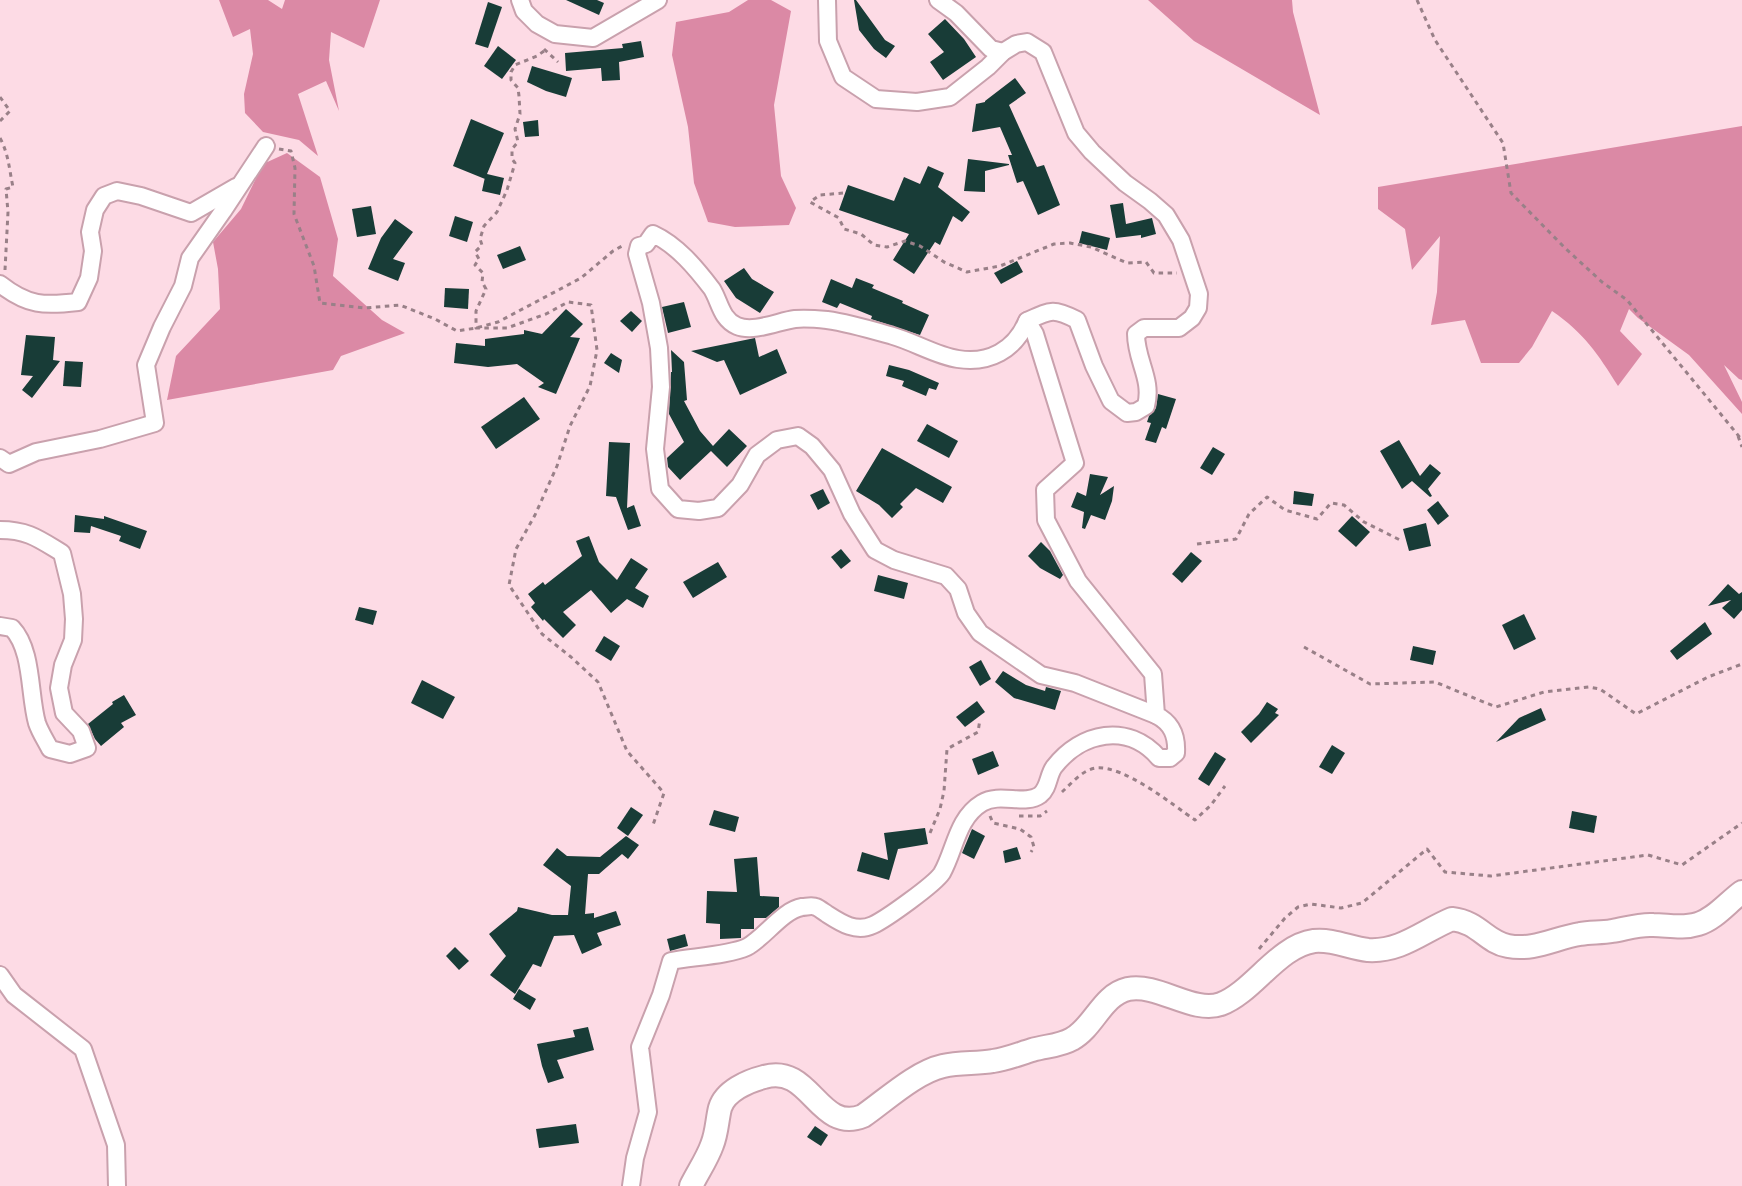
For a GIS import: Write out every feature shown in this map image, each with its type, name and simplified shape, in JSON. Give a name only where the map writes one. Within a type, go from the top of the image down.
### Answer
[{"type":"main road","points":[[691,1186],[714,1142],[721,1105],[728,1095],[739,1087],[766,1076],[780,1074],[793,1078],[833,1115],[843,1120],[853,1120],[863,1116],[930,1070],[958,1063],[1000,1060],[1072,1039],[1089,1024],[1107,1001],[1119,992],[1143,989],[1202,1005],[1213,1006],[1223,1003],[1287,953],[1300,945],[1314,941],[1326,941],[1368,950],[1385,949],[1401,946],[1452,919],[1470,923],[1494,941],[1522,948],[1538,946],[1580,934],[1611,932],[1637,926],[1690,926],[1701,923],[1712,916],[1742,892]]},
{"type":"street","points":[[520,0],[524,11],[537,24],[555,34],[593,38],[658,0]]},
{"type":"street","points":[[632,1186],[635,1158],[648,1112],[640,1047],[661,995],[671,961],[734,951],[748,946],[799,907],[815,906],[843,925],[854,928],[871,926],[895,913],[941,874],[957,833],[973,810],[982,802],[992,798],[1007,797],[1026,800],[1039,796],[1046,787],[1052,770],[1065,754],[1084,741],[1109,734],[1133,739],[1149,747],[1159,758],[1170,758],[1176,753],[1177,740],[1168,721],[1075,683],[1041,675],[980,633],[966,613],[958,589],[946,576],[894,560],[875,550],[852,514],[832,470],[812,446],[798,436],[777,440],[757,455],[740,485],[718,508],[699,511],[678,509],[660,489],[656,449],[661,387],[659,348],[651,303],[636,254],[639,246],[646,243],[653,234],[668,241],[698,272],[713,292],[722,314],[738,326],[765,327],[795,319],[827,320],[894,336],[957,359],[986,359],[1007,350],[1022,334],[1027,321],[1044,313],[1058,310],[1077,320],[1094,366],[1112,401],[1127,413],[1136,412],[1146,406],[1149,394],[1146,373],[1138,356],[1136,334],[1144,328],[1179,328],[1192,318],[1198,308],[1199,294],[1181,240],[1166,215],[1125,183],[1092,152],[1076,133],[1043,52],[1027,42],[1016,44],[1003,52],[988,68],[950,97],[917,102],[876,99],[843,77],[828,41],[827,0]]},
{"type":"street","points":[[938,0],[956,13],[991,49],[1003,52]]},
{"type":"street","points":[[0,458],[9,464],[36,452],[100,439],[155,423],[147,365],[162,327],[183,286],[190,258],[266,146]]},
{"type":"street","points":[[2,277],[12,293],[48,306],[78,302],[89,278],[93,251],[90,231],[95,210],[104,196],[117,191],[141,196],[191,213],[240,184]]},
{"type":"street","points":[[1027,321],[1035,334],[1075,463],[1045,490],[1046,520],[1078,581],[1153,674],[1156,715]]},
{"type":"street","points":[[0,530],[18,530],[62,553],[72,594],[74,618],[73,640],[63,665],[59,688],[64,713],[81,731],[87,748],[70,754],[50,749],[38,725],[29,670],[20,637],[12,628],[0,626]]},
{"type":"street","points":[[0,975],[14,995],[83,1049],[116,1145],[117,1186]]},
{"type":"path","points":[[1417,0],[1434,40],[1503,143],[1511,193],[1565,248],[1602,282],[1627,300],[1742,440]]},
{"type":"path","points":[[476,328],[476,310],[486,289],[482,282],[483,273],[475,265],[479,259],[475,252],[482,245],[480,239],[484,226],[497,212],[507,190],[515,163],[512,159],[513,148],[518,142],[515,129],[520,114],[519,96],[518,88],[511,80],[511,72],[515,65],[544,51]]},
{"type":"path","points":[[0,97],[10,111],[0,121]]},
{"type":"path","points":[[0,138],[7,150],[13,187],[6,189],[8,212],[2,277]]},
{"type":"path","points":[[266,146],[291,151],[295,168],[294,214],[314,266],[320,303],[364,308],[400,305],[457,331],[476,328],[498,322],[581,278],[613,251],[638,237],[646,243]]},
{"type":"path","points":[[843,193],[820,195],[810,202],[839,218],[844,229],[861,234],[874,245],[887,247],[905,242],[920,246],[944,262],[966,272],[1000,266],[1054,244],[1070,243],[1091,247],[1127,263],[1146,261],[1154,273],[1175,273],[1190,269]]},
{"type":"path","points":[[476,328],[507,328],[546,314],[568,302],[591,305],[597,350],[590,386],[570,426],[557,466],[535,515],[516,549],[508,585],[542,634],[598,682],[627,751],[664,793],[652,825]]},
{"type":"path","points":[[1736,432],[1742,447]]},
{"type":"path","points":[[1197,544],[1236,539],[1249,514],[1267,497],[1285,510],[1317,519],[1331,503],[1344,505],[1364,522],[1400,540]]},
{"type":"path","points":[[1304,647],[1370,684],[1435,682],[1496,707],[1544,692],[1589,687],[1600,689],[1636,714],[1708,677],[1742,664]]},
{"type":"path","points":[[930,833],[940,809],[944,791],[947,748],[978,732],[980,719]]},
{"type":"path","points":[[1058,799],[1079,776],[1095,768],[1111,769],[1166,798],[1195,820],[1225,786]]},
{"type":"path","points":[[982,802],[989,808],[993,823],[1020,830],[1032,837],[1034,847],[1031,852]]},
{"type":"path","points":[[1015,815],[1040,816],[1054,806]]},
{"type":"path","points":[[1256,953],[1285,918],[1298,907],[1311,904],[1341,908],[1362,903],[1427,849],[1445,872],[1491,876],[1648,855],[1682,866],[1742,823]]},
{"type":"shaded area","points":[[219,0],[268,0],[282,9],[285,0],[380,0],[364,48],[331,32],[329,60],[339,111],[326,81],[298,94],[318,156],[299,140],[263,132],[245,113],[244,94],[253,54],[250,29],[233,37]]},
{"type":"shaded area","points":[[748,0],[771,0],[791,11],[774,105],[781,176],[796,208],[789,225],[735,227],[708,222],[694,183],[688,127],[672,55],[676,22],[729,12]]},
{"type":"shaded area","points":[[1148,0],[1292,0],[1293,12],[1320,115],[1194,41]]},
{"type":"shaded area","points":[[1742,126],[1742,380],[1724,365],[1742,402],[1742,414],[1689,355],[1629,309],[1620,331],[1642,354],[1618,386],[1590,345],[1552,311],[1532,347],[1519,363],[1481,363],[1465,320],[1431,325],[1437,292],[1440,236],[1412,270],[1405,229],[1378,209],[1378,187]]},
{"type":"shaded area","points":[[287,153],[320,177],[338,239],[333,276],[382,320],[405,333],[341,356],[333,370],[167,400],[176,356],[220,309],[218,269],[213,242],[241,209],[263,164]]},
{"type":"building","points":[[566,0],[597,0],[604,3],[599,15]]},
{"type":"building","points":[[854,0],[885,40],[895,46],[886,58],[874,49],[859,30]]},
{"type":"building","points":[[488,2],[502,7],[488,48],[475,44]]},
{"type":"building","points":[[945,19],[964,39],[976,57],[943,80],[930,62],[944,52],[928,34]]},
{"type":"building","points":[[641,41],[644,57],[619,62],[620,80],[602,81],[601,68],[566,71],[565,53],[623,48],[622,44]]},
{"type":"building","points":[[498,46],[516,60],[502,79],[484,66]]},
{"type":"building","points":[[532,66],[572,78],[566,97],[527,82]]},
{"type":"building","points":[[1015,78],[1026,93],[1009,105],[1037,167],[1044,165],[1060,205],[1038,215],[1023,181],[1017,183],[1008,155],[1012,155],[1000,127],[972,132],[976,104],[985,102]]},
{"type":"building","points":[[471,119],[504,133],[487,174],[504,178],[500,195],[482,191],[485,179],[453,166]]},
{"type":"building","points":[[538,120],[539,136],[525,137],[523,122]]},
{"type":"building","points":[[968,159],[1009,165],[985,171],[985,192],[964,191]]},
{"type":"building","points":[[928,166],[944,173],[938,187],[970,212],[962,222],[953,216],[940,245],[935,242],[914,274],[893,260],[909,234],[839,210],[848,185],[894,201],[904,177],[920,184]]},
{"type":"building","points":[[1123,203],[1126,224],[1152,218],[1156,234],[1141,238],[1141,235],[1116,238],[1110,205]]},
{"type":"building","points":[[371,206],[376,234],[357,237],[352,209]]},
{"type":"building","points":[[455,216],[473,222],[467,242],[449,236]]},
{"type":"building","points":[[395,219],[413,232],[393,259],[405,263],[398,281],[368,269],[381,238]]},
{"type":"building","points":[[1082,231],[1110,238],[1107,250],[1079,243]]},
{"type":"building","points":[[520,246],[526,260],[503,269],[497,255]]},
{"type":"building","points":[[1017,261],[1023,272],[1001,284],[994,273]]},
{"type":"building","points":[[744,268],[752,279],[774,292],[760,313],[736,298],[724,281]]},
{"type":"building","points":[[856,278],[874,285],[872,288],[929,315],[920,335],[871,319],[872,316],[840,303],[837,308],[822,302],[831,279],[852,288]]},
{"type":"building","points":[[445,288],[469,289],[468,309],[444,307]]},
{"type":"building","points":[[684,302],[691,327],[668,333],[662,307]]},
{"type":"building","points":[[566,309],[583,324],[570,337],[580,338],[556,394],[538,387],[544,383],[517,364],[488,367],[454,363],[456,343],[485,346],[485,339],[524,334],[524,330],[542,334]]},
{"type":"building","points":[[631,311],[642,321],[632,332],[620,321]]},
{"type":"building","points":[[26,335],[55,337],[53,360],[60,361],[32,398],[22,390],[33,376],[21,375]]},
{"type":"building","points":[[755,338],[759,357],[777,349],[787,373],[740,395],[724,360],[717,362],[691,351]]},
{"type":"building","points":[[671,350],[684,362],[687,400],[684,401],[700,431],[713,446],[729,429],[747,446],[727,467],[711,451],[680,480],[668,467],[667,458],[684,442],[669,414]]},
{"type":"building","points":[[611,353],[622,360],[619,373],[604,363]]},
{"type":"building","points":[[65,361],[83,362],[81,387],[63,386]]},
{"type":"building","points":[[889,365],[909,370],[939,383],[936,390],[929,388],[926,396],[902,386],[904,381],[886,376]]},
{"type":"building","points":[[1158,394],[1176,399],[1166,429],[1162,427],[1156,443],[1145,440],[1151,423],[1147,422],[1156,408]]},
{"type":"building","points":[[524,397],[540,419],[496,449],[481,427]]},
{"type":"building","points":[[927,424],[958,441],[949,458],[917,441]]},
{"type":"building","points":[[1399,440],[1420,476],[1430,464],[1441,473],[1428,489],[1432,496],[1430,497],[1412,481],[1402,489],[1380,451]]},
{"type":"building","points":[[609,442],[630,443],[627,508],[634,505],[641,526],[628,530],[616,497],[606,496]]},
{"type":"building","points":[[1213,447],[1225,454],[1212,475],[1200,468]]},
{"type":"building","points":[[882,448],[952,487],[943,503],[916,488],[900,504],[903,507],[892,518],[879,505],[856,491]]},
{"type":"building","points":[[1090,474],[1108,477],[1100,495],[1114,486],[1112,501],[1105,520],[1091,515],[1085,529],[1082,528],[1084,512],[1071,507],[1077,492],[1086,496]]},
{"type":"building","points":[[823,489],[830,503],[818,510],[810,495]]},
{"type":"building","points":[[1294,491],[1314,494],[1312,506],[1293,504]]},
{"type":"building","points":[[1438,501],[1449,516],[1438,525],[1427,510]]},
{"type":"building","points":[[75,515],[104,519],[104,516],[147,531],[140,549],[119,541],[121,536],[91,526],[90,533],[74,532]]},
{"type":"building","points":[[1352,516],[1370,532],[1356,547],[1338,531]]},
{"type":"building","points":[[1426,523],[1431,546],[1409,551],[1403,529]]},
{"type":"building","points":[[589,536],[599,562],[617,580],[631,558],[648,569],[635,588],[649,596],[643,608],[627,599],[611,613],[591,590],[563,612],[576,625],[563,638],[531,607],[535,603],[528,594],[543,582],[545,585],[582,556],[576,541]]},
{"type":"building","points":[[1041,542],[1050,551],[1063,575],[1060,579],[1040,568],[1028,556]]},
{"type":"building","points":[[841,549],[851,561],[841,569],[831,557]]},
{"type":"building","points":[[1191,552],[1202,561],[1182,583],[1172,574]]},
{"type":"building","points":[[718,562],[727,577],[693,598],[683,582]]},
{"type":"building","points":[[878,575],[908,583],[904,599],[874,591]]},
{"type":"building","points":[[1728,584],[1739,594],[1742,592],[1742,610],[1734,619],[1722,608],[1731,600],[1708,606]]},
{"type":"building","points":[[359,607],[377,611],[373,625],[355,620]]},
{"type":"building","points":[[1524,614],[1536,639],[1514,650],[1502,625]]},
{"type":"building","points":[[1705,622],[1712,634],[1677,660],[1670,651]]},
{"type":"building","points":[[604,636],[620,646],[611,661],[595,651]]},
{"type":"building","points":[[1413,646],[1436,651],[1433,665],[1410,660]]},
{"type":"building","points":[[981,660],[991,679],[980,686],[969,667]]},
{"type":"building","points":[[1003,671],[1026,685],[1045,691],[1046,687],[1061,691],[1055,710],[1014,698],[995,682]]},
{"type":"building","points":[[422,680],[455,697],[443,719],[411,703]]},
{"type":"building","points":[[124,695],[136,715],[121,723],[124,727],[101,746],[88,724],[113,704],[112,702]]},
{"type":"building","points":[[977,701],[985,712],[965,727],[956,717]]},
{"type":"building","points":[[1267,702],[1278,709],[1275,713],[1279,715],[1251,743],[1241,732],[1259,714]]},
{"type":"building","points":[[1541,708],[1546,720],[1496,742],[1519,718]]},
{"type":"building","points":[[1332,745],[1345,753],[1332,774],[1319,767]]},
{"type":"building","points":[[993,751],[999,766],[978,775],[972,759]]},
{"type":"building","points":[[1215,752],[1226,759],[1209,786],[1198,779]]},
{"type":"building","points":[[631,807],[643,815],[628,836],[617,828]]},
{"type":"building","points":[[714,810],[739,817],[735,832],[709,825]]},
{"type":"building","points":[[1572,811],[1597,816],[1594,833],[1569,828]]},
{"type":"building","points":[[925,828],[928,844],[898,849],[889,880],[857,871],[862,852],[888,860],[884,833]]},
{"type":"building","points":[[972,829],[985,836],[974,859],[962,853]]},
{"type":"building","points":[[626,836],[639,845],[628,859],[622,854],[599,874],[588,874],[585,914],[594,913],[594,918],[616,911],[621,925],[597,933],[602,945],[582,954],[574,935],[554,936],[541,967],[533,964],[515,994],[490,975],[506,956],[489,934],[517,911],[518,907],[552,915],[568,915],[571,886],[543,865],[557,848],[567,856],[600,857]]},
{"type":"building","points":[[1017,847],[1021,859],[1005,863],[1003,851]]},
{"type":"building","points":[[757,857],[760,896],[779,897],[779,907],[766,918],[754,918],[754,929],[741,929],[741,938],[720,939],[720,924],[706,923],[707,891],[737,892],[734,859]]},
{"type":"building","points":[[685,934],[688,946],[670,951],[667,939]]},
{"type":"building","points":[[455,947],[469,961],[459,970],[446,956]]},
{"type":"building","points":[[519,989],[536,999],[530,1010],[513,999]]},
{"type":"building","points":[[588,1027],[594,1050],[557,1060],[564,1078],[548,1083],[537,1044],[575,1037],[573,1030]]},
{"type":"building","points":[[576,1124],[579,1143],[539,1148],[536,1129]]},
{"type":"building","points":[[815,1126],[828,1135],[821,1146],[807,1137]]}]
